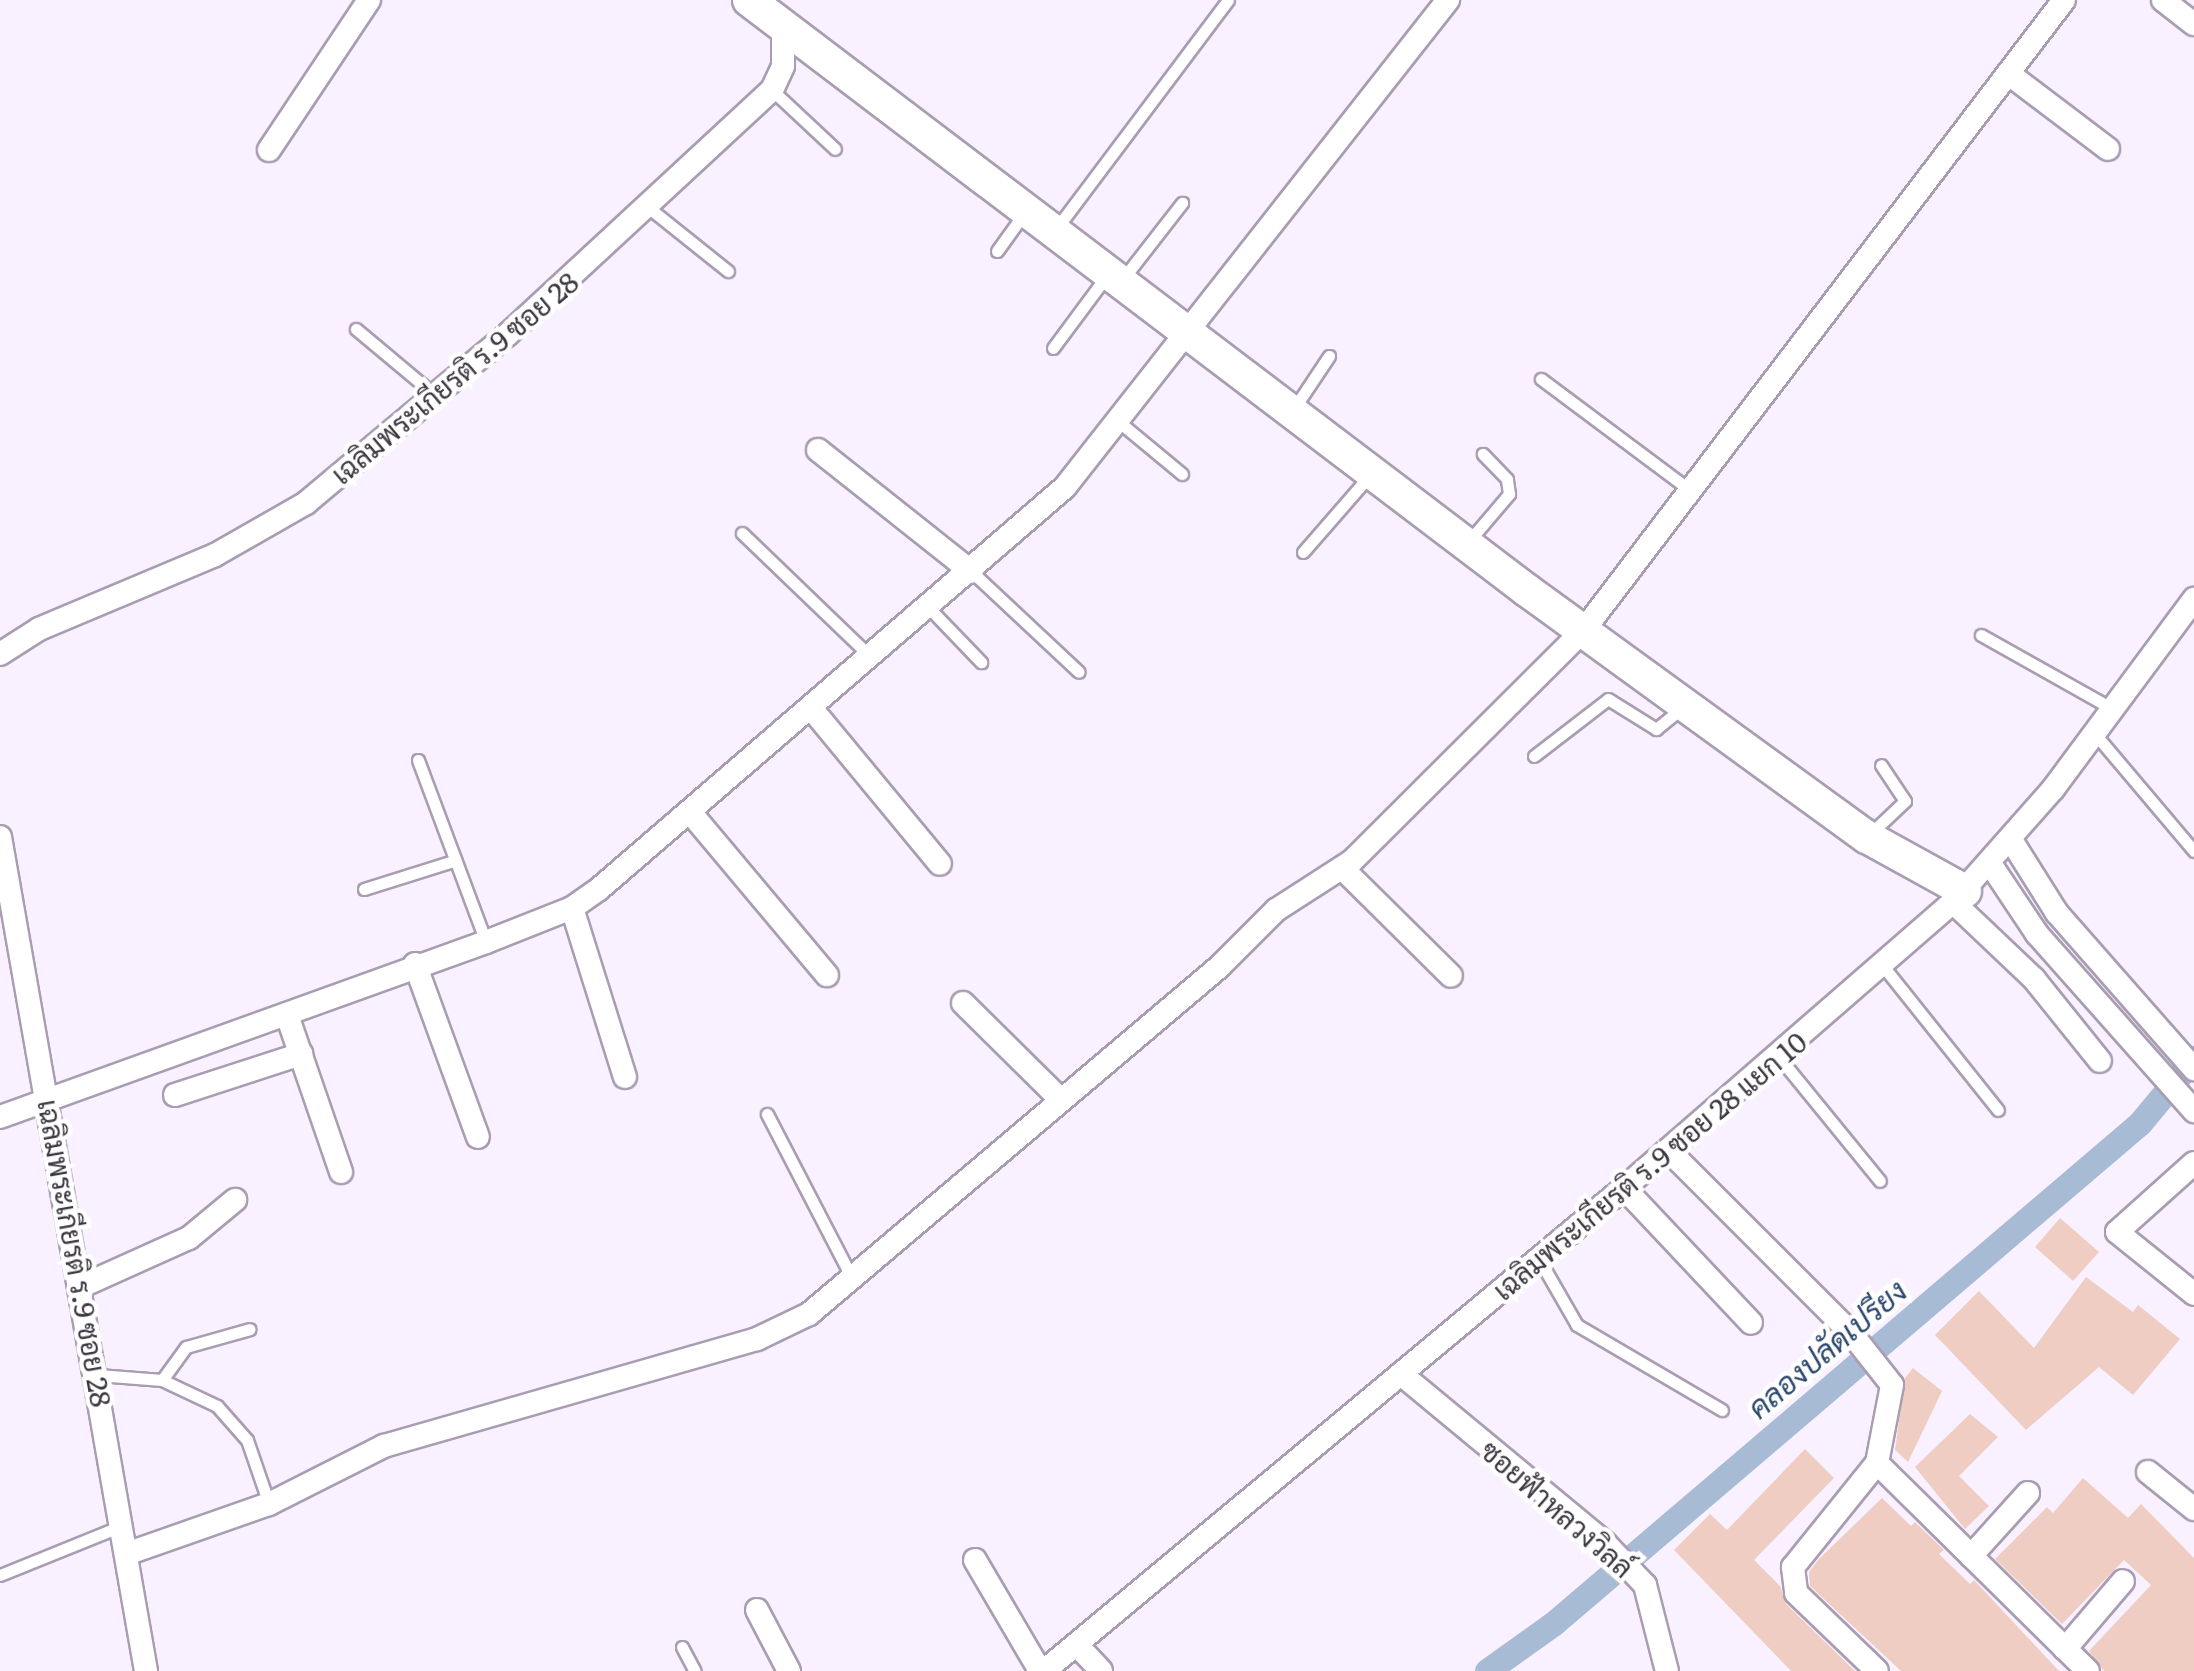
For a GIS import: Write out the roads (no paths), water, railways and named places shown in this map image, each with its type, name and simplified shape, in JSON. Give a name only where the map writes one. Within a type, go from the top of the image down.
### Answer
[{"type":"street","points":[[269,150],[369,0]]},
{"type":"street","points":[[749,0],[1583,631],[1866,837],[1959,897],[2034,979],[2100,1061]]},
{"type":"street","points":[[0,1117],[50,1102],[572,908],[930,609],[1066,486],[1448,0]]},
{"type":"street","points":[[129,1553],[269,1504],[384,1446],[793,1326],[1062,1100],[1285,903],[1342,868],[1583,631],[2064,0]]},
{"type":"street","points":[[2162,0],[2194,24]]},
{"type":"street","points":[[772,90],[783,66],[783,26]]},
{"type":"street","points":[[2009,74],[2108,148]]},
{"type":"street","name":"เฉลิมพระเกียรติ ร.9 ซอย 28","points":[[0,654],[39,629],[270,527],[436,395],[649,208],[772,90]]},
{"type":"street","points":[[818,450],[972,572]]},
{"type":"street","name":"เฉลิมพระเกียรติ ร.9 ซอย 28 แยก 10","points":[[1042,1671],[1539,1260],[1959,897],[1991,865],[2095,734],[2194,600]]},
{"type":"street","points":[[811,708],[940,864]]},
{"type":"street","points":[[690,812],[826,975]]},
{"type":"street","name":"เฉลิมพระเกียรติ ร.9 ซอย 28","points":[[0,837],[98,1374],[146,1671]]},
{"type":"street","points":[[2010,840],[2057,913],[2194,1069]]},
{"type":"street","points":[[1991,865],[2036,934],[2192,1110]]},
{"type":"street","points":[[1342,868],[1451,976]]},
{"type":"street","points":[[572,908],[626,1077]]},
{"type":"street","points":[[2036,934],[2057,913]]},
{"type":"street","points":[[415,964],[478,1137]]},
{"type":"street","points":[[2097,1001],[2116,980]]},
{"type":"street","points":[[964,1002],[1062,1100]]},
{"type":"street","points":[[288,1015],[342,1172]]},
{"type":"street","points":[[175,1095],[301,1054]]},
{"type":"street","points":[[1668,1150],[1851,1333],[1892,1386],[1877,1464],[1793,1567],[1796,1592],[1877,1671]]},
{"type":"street","points":[[2194,1163],[2117,1232],[2194,1294]]},
{"type":"street","points":[[1624,1188],[1751,1323]]},
{"type":"street","points":[[82,1286],[190,1238],[235,1200]]},
{"type":"street","name":"ซอยฟ้าหลวงวิลล์","points":[[1401,1374],[1604,1543],[1645,1585],[1666,1671]]},
{"type":"street","points":[[1877,1464],[2088,1671]]},
{"type":"street","points":[[2148,1472],[2194,1509]]},
{"type":"street","points":[[1971,1556],[2028,1493]]},
{"type":"street","points":[[975,1560],[1042,1671]]},
{"type":"street","points":[[2065,1649],[2122,1581]]},
{"type":"street","points":[[757,1610],[789,1671]]},
{"type":"street","points":[[1077,1645],[1101,1671]]},
{"type":"lane","points":[[1056,230],[1228,0]]},
{"type":"lane","points":[[772,90],[834,149]]},
{"type":"lane","points":[[1054,348],[1182,203]]},
{"type":"lane","points":[[649,208],[728,271]]},
{"type":"lane","points":[[997,252],[1028,208]]},
{"type":"lane","points":[[356,328],[436,395]]},
{"type":"lane","points":[[1293,410],[1329,356]]},
{"type":"lane","points":[[1541,379],[1691,491]]},
{"type":"lane","points":[[1118,421],[1182,474]]},
{"type":"lane","points":[[1466,544],[1508,494],[1506,479],[1484,454]]},
{"type":"lane","points":[[1302,552],[1372,472]]},
{"type":"lane","points":[[742,532],[872,658]]},
{"type":"lane","points":[[972,572],[1079,672]]},
{"type":"lane","points":[[930,609],[982,662]]},
{"type":"lane","points":[[1981,635],[2113,709]]},
{"type":"lane","points":[[1534,756],[1602,701],[1614,701],[1656,729],[1685,705]]},
{"type":"lane","points":[[2095,734],[2194,851]]},
{"type":"lane","points":[[418,760],[486,942]]},
{"type":"lane","points":[[1866,837],[1905,801],[1880,765]]},
{"type":"lane","points":[[364,889],[456,860]]},
{"type":"lane","points":[[1883,966],[1998,1110]]},
{"type":"lane","points":[[1778,1056],[1880,1181]]},
{"type":"lane","points":[[767,1114],[852,1278]]},
{"type":"lane","points":[[1539,1260],[1577,1325],[1722,1410]]},
{"type":"lane","points":[[162,1380],[186,1347],[250,1329]]},
{"type":"lane","points":[[98,1374],[162,1380],[217,1406],[238,1425],[269,1504]]},
{"type":"lane","points":[[0,1575],[124,1525]]},
{"type":"lane","points":[[682,1647],[694,1671]]},
{"type":"waterway","name":"คลองปลัดเปรียง","points":[[1487,1671],[1554,1623],[2140,1123],[2194,1058]]}]
